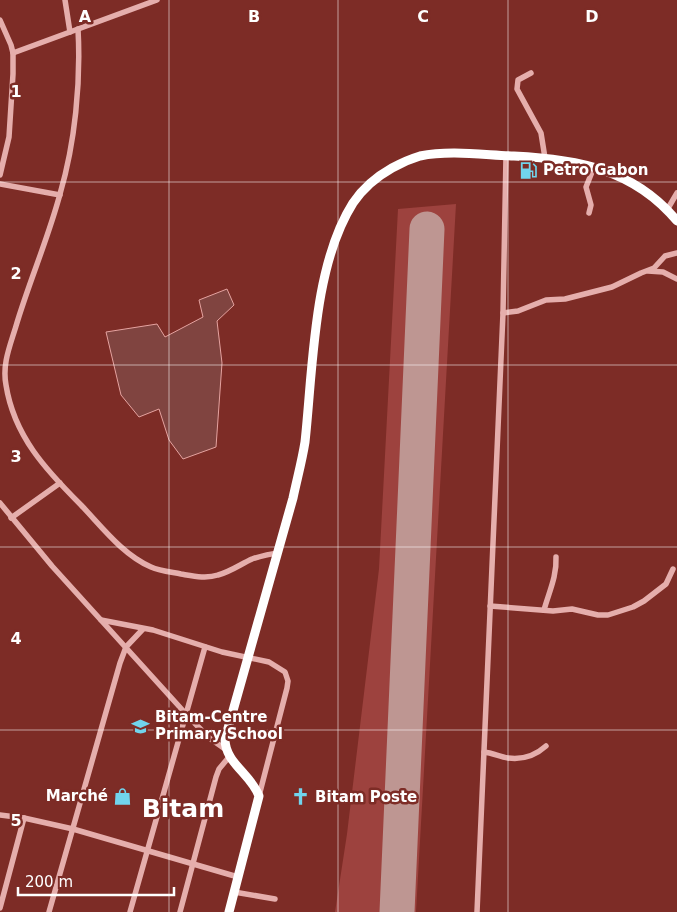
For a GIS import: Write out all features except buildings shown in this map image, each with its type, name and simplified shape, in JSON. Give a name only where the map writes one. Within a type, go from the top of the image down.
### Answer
[{"type":"highway","points":[[229,912],[259,796],[252,782],[227,753],[225,739],[246,658],[293,498],[305,443],[308,400],[320,304],[326,273],[336,239],[353,203],[376,178],[398,164],[419,157],[436,154],[545,158],[571,161],[633,182],[646,190],[677,221]]},
{"type":"street","points":[[65,0],[70,32]]},
{"type":"street","points":[[13,53],[157,0]]},
{"type":"street","points":[[0,20],[13,53],[9,137],[0,175]]},
{"type":"street","points":[[78,29],[80,54],[76,106],[60,195],[2,364],[6,386],[18,425],[32,451],[60,483],[122,548],[153,568],[196,577],[212,577],[254,558],[278,552]]},
{"type":"street","points":[[530,73],[518,80],[517,89],[541,132],[545,158]]},
{"type":"street","points":[[477,912],[503,313],[506,156]]},
{"type":"street","points":[[589,213],[591,205],[586,187],[594,168]]},
{"type":"street","points":[[0,184],[60,195]]},
{"type":"street","points":[[667,210],[677,192]]},
{"type":"street","points":[[503,313],[518,311],[546,300],[565,299],[612,288],[654,268],[665,256],[677,253]]},
{"type":"street","points":[[648,271],[663,272],[677,279]]},
{"type":"street","points":[[11,518],[60,483]]},
{"type":"street","points":[[0,503],[11,518],[186,714],[208,737],[227,753],[216,777],[180,912]]},
{"type":"street","points":[[544,610],[554,579],[556,557]]},
{"type":"street","points":[[490,606],[544,610],[572,609],[598,615],[619,612],[644,601],[663,588],[673,569]]},
{"type":"street","points":[[101,620],[172,636],[246,658],[269,662],[285,672],[288,681],[283,706],[259,796]]},
{"type":"street","points":[[49,912],[120,663],[126,647],[143,629]]},
{"type":"street","points":[[130,912],[206,647]]},
{"type":"street","points":[[484,752],[514,758],[534,756],[546,746]]},
{"type":"street","points":[[0,814],[73,829],[238,877]]},
{"type":"street","points":[[0,908],[24,818]]},
{"type":"street","points":[[234,892],[276,899]]},
{"type":"shaded area","points":[[456,204],[416,912],[335,912],[347,834],[379,569],[398,209]]},
{"type":"shaded area","points":[[227,289],[234,305],[217,321],[222,363],[216,447],[183,459],[169,440],[159,409],[139,417],[121,395],[106,332],[157,324],[165,337],[203,317],[199,300]]},
{"type":"runway","points":[[397,912],[427,229]]},
{"type":"place","name":"Petro Gabon","points":[[529,170]]},
{"type":"place","name":"Bitam-Centre Primary School","points":[[141,726]]},
{"type":"place","name":"Marché","points":[[122,796]]},
{"type":"place","name":"Bitam Poste","points":[[301,797]]},
{"type":"district","name":"Bitam","points":[[183,808]]}]
